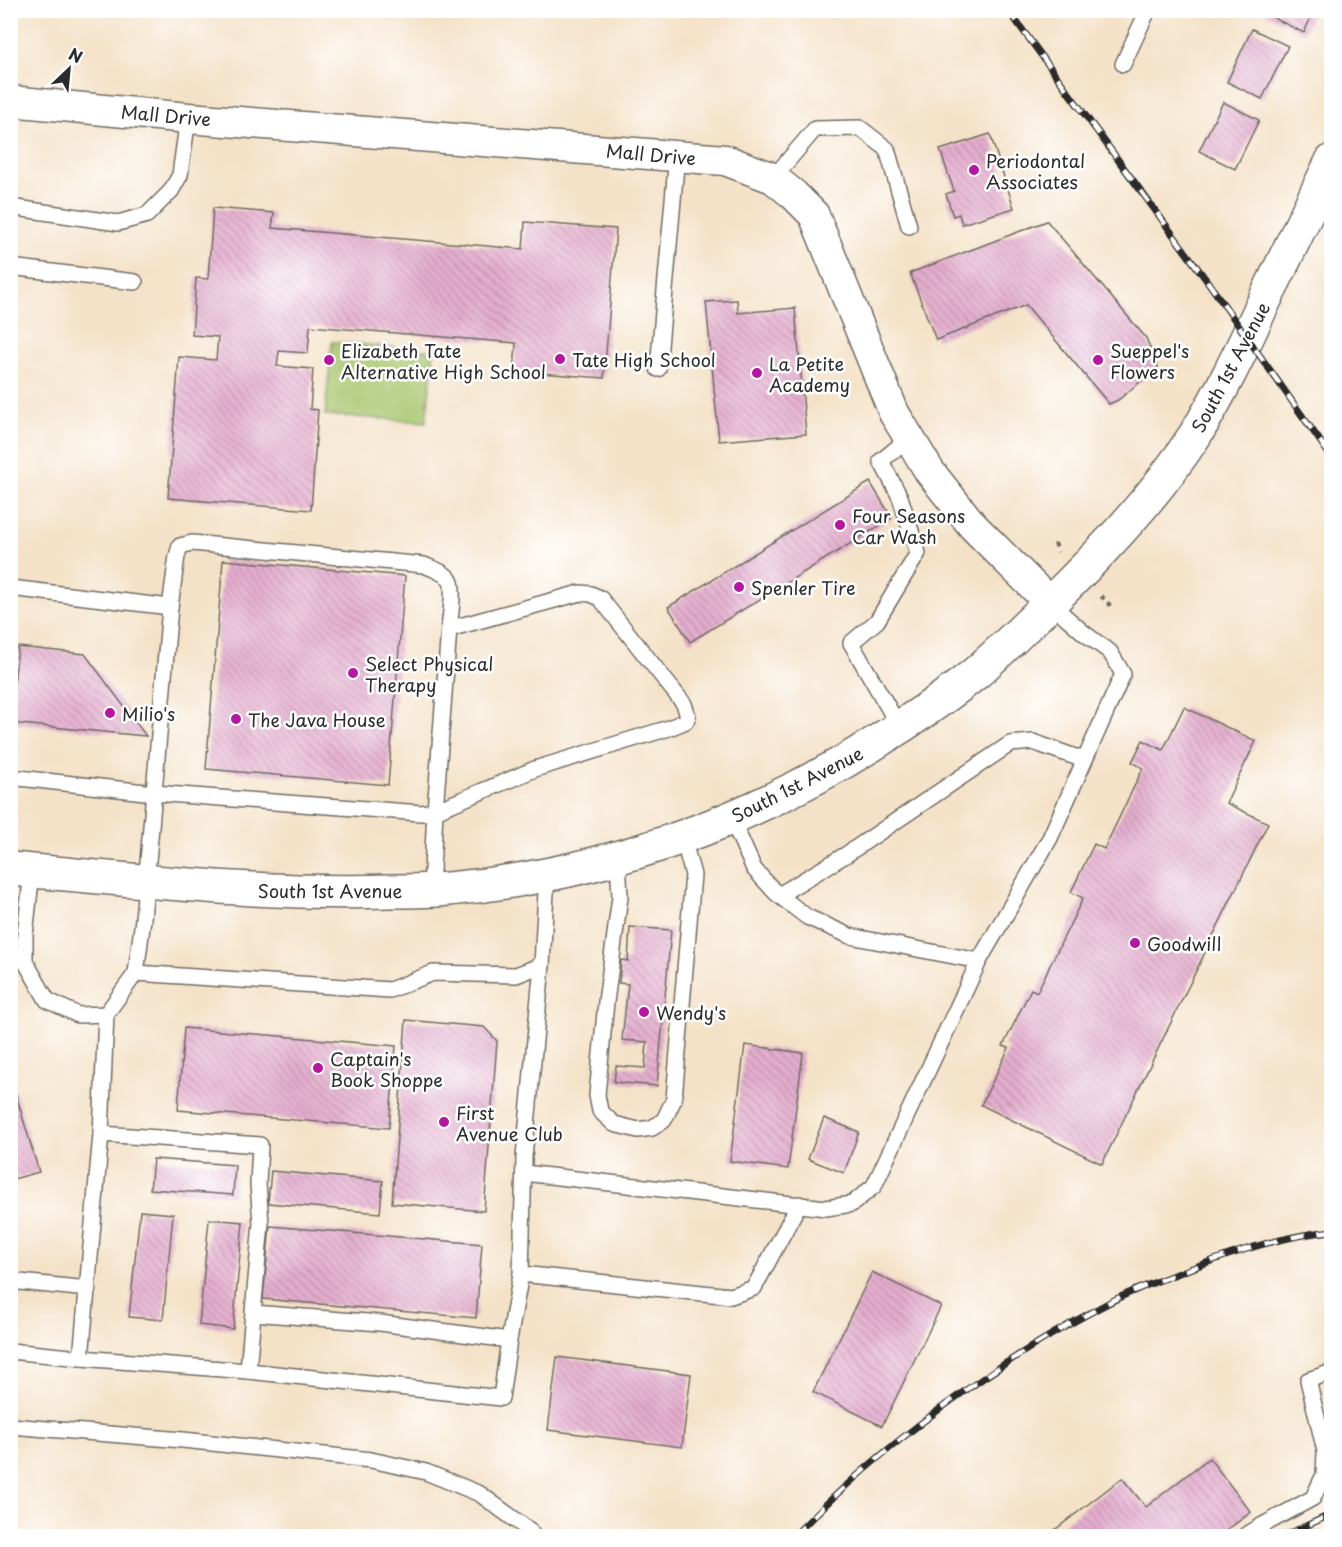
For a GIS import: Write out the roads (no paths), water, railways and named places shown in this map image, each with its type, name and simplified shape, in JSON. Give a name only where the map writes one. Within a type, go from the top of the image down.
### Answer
[{"type":"main road","name":"South 1st Avenue","points":[[21,870],[249,890],[328,893],[431,890],[508,881],[618,859],[683,838],[822,775],[900,728],[975,674],[1091,564],[1118,534],[1162,481],[1195,434],[1228,379],[1332,161]]},
{"type":"street","name":"Mall Drive","points":[[10,101],[188,118],[725,160],[773,178],[814,215],[894,413],[930,472],[972,526],[1050,603]]},
{"type":"lane","points":[[1123,64],[1148,10]]},
{"type":"lane","points":[[10,207],[118,223],[147,215],[171,191],[180,175],[188,118]]},
{"type":"lane","points":[[773,178],[815,129],[860,128],[887,149],[909,226]]},
{"type":"lane","points":[[658,369],[677,156]]},
{"type":"lane","points":[[10,267],[135,282]]},
{"type":"lane","points":[[900,728],[851,643],[877,621],[918,553],[900,496],[881,461],[909,438]]},
{"type":"lane","points":[[81,1358],[101,1134],[106,1014],[136,973],[147,881],[170,607],[180,546],[192,543],[424,566],[441,572],[451,580],[431,890]]},
{"type":"lane","points":[[10,588],[170,607]]},
{"type":"lane","points":[[10,777],[154,793],[421,813],[435,810],[535,769],[669,728],[686,721],[688,716],[684,704],[600,598],[591,594],[580,593],[449,629]]},
{"type":"lane","points":[[524,1173],[826,1208],[852,1204],[874,1186],[980,961],[1050,838],[1123,674],[1110,652],[1050,603]]},
{"type":"lane","points":[[779,895],[847,854],[1010,744],[1033,742],[1084,760]]},
{"type":"lane","points":[[731,818],[754,869],[779,895],[807,916],[850,936],[980,961]]},
{"type":"lane","points":[[618,859],[620,897],[597,1095],[600,1111],[614,1124],[638,1130],[652,1128],[664,1120],[674,1099],[693,875],[683,838]]},
{"type":"lane","points":[[21,870],[18,934],[25,961],[47,1000],[78,1015],[106,1014]]},
{"type":"lane","points":[[10,1351],[248,1371],[501,1398],[521,1274],[524,1173],[542,965],[547,873]]},
{"type":"lane","points":[[136,973],[390,990],[433,973],[516,975],[542,965]]},
{"type":"lane","points":[[101,1134],[260,1145],[258,1184],[261,1223],[248,1371]]},
{"type":"lane","points":[[521,1274],[731,1296],[754,1288],[799,1204]]},
{"type":"lane","points":[[10,1281],[87,1288]]},
{"type":"lane","points":[[253,1313],[380,1323],[509,1340]]},
{"type":"lane","points":[[1245,1536],[1313,1498],[1324,1475],[1325,1451],[1308,1380],[1332,1372]]},
{"type":"lane","points":[[10,1426],[183,1440],[371,1461],[426,1472],[480,1494],[529,1530],[533,1536]]},
{"type":"railway","points":[[1008,10],[1210,285],[1332,458]]},
{"type":"railway","points":[[794,1536],[827,1503],[899,1440],[977,1382],[1058,1331],[1122,1296],[1212,1261],[1279,1240],[1332,1231]]},
{"type":"railway","points":[[1284,1536],[1332,1514]]},
{"type":"place","name":"Periodontal Associates","points":[[974,170]]},
{"type":"place","name":"Tate High School","points":[[560,359]]},
{"type":"place","name":"Elizabeth Tate Alternative High School","points":[[329,360]]},
{"type":"place","name":"Sueppel's Flowers","points":[[1098,360]]},
{"type":"place","name":"La Petite Academy","points":[[757,373]]},
{"type":"place","name":"Four Seasons Car Wash","points":[[840,525]]},
{"type":"place","name":"Spenler Tire","points":[[739,587]]},
{"type":"place","name":"Select Physical Therapy","points":[[353,673]]},
{"type":"place","name":"Milio's","points":[[110,713]]},
{"type":"place","name":"The Java House","points":[[236,719]]},
{"type":"place","name":"Goodwill","points":[[1135,943]]},
{"type":"place","name":"Wendy's","points":[[644,1012]]},
{"type":"place","name":"Captain's Book Shoppe","points":[[318,1068]]},
{"type":"place","name":"First Avenue Club","points":[[444,1122]]}]
